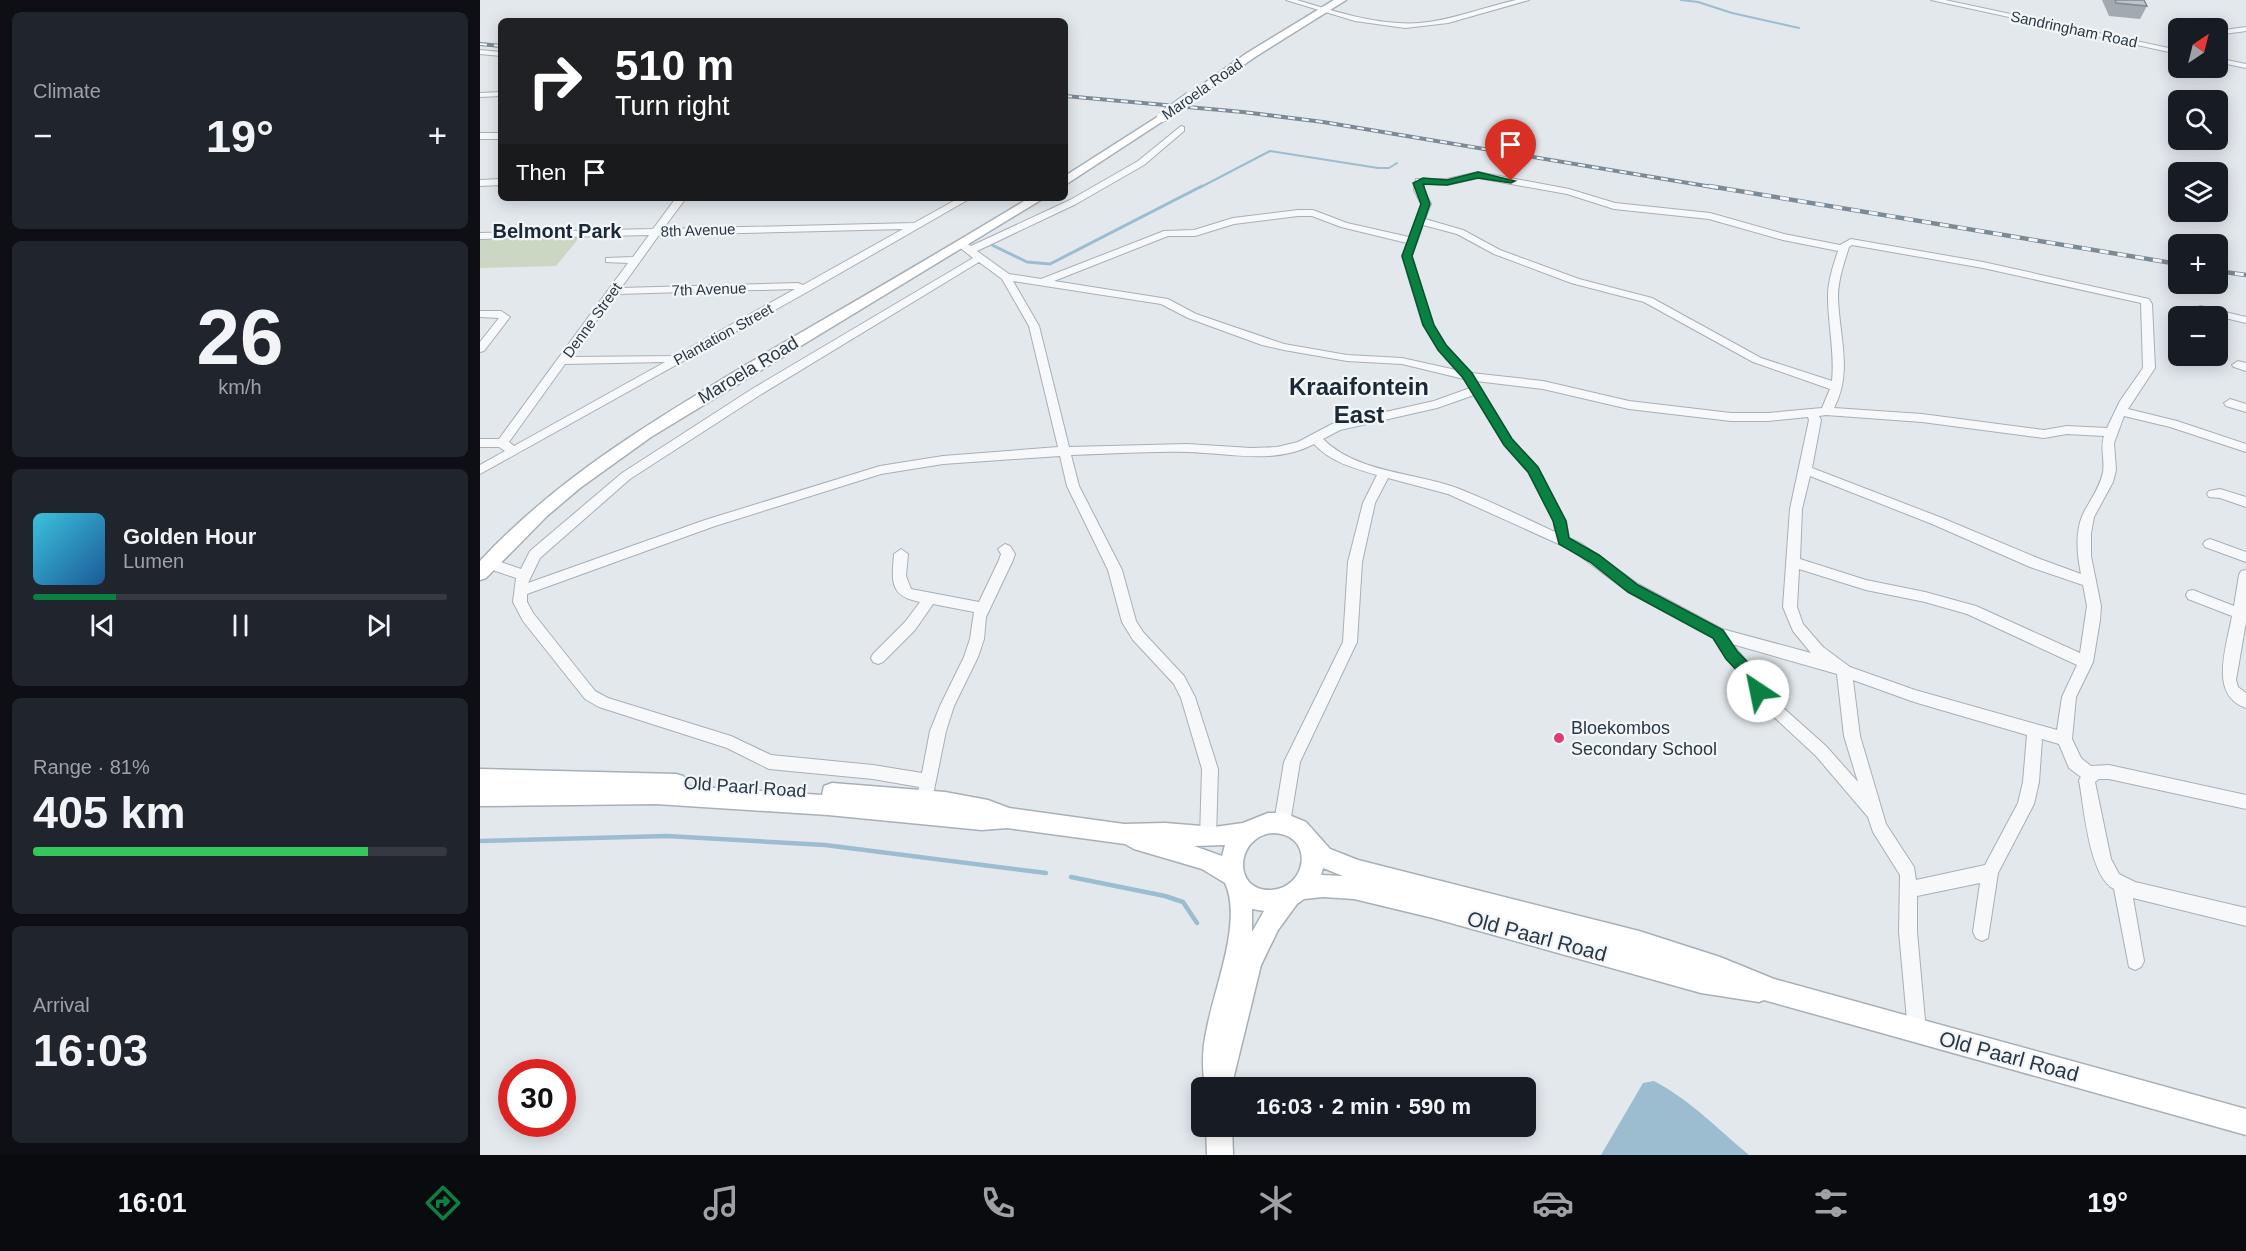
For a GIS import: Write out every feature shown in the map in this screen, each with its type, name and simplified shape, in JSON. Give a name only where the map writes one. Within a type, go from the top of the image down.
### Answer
[{"type":"main road","name":"Maroela Road","points":[[1068,179],[1246,58],[1341,0]]},
{"type":"main road","name":"Maroela Road","points":[[484,568],[522,529],[571,486],[650,429],[971,250],[1034,201]]},
{"type":"main road","name":"Old Paarl Road","points":[[483,782],[695,784],[927,791],[1007,818]]},
{"type":"main road","name":"Old Paarl Road","points":[[483,782],[828,805],[982,820],[1007,818],[1124,834],[1208,837],[1247,832],[1264,824],[1282,823],[1293,826],[1302,833],[1312,848],[1333,862],[1358,871],[1448,892],[1704,962],[1772,991],[2246,1122]]},
{"type":"main road","points":[[1215,1077],[1217,1032],[1241,928],[1236,881],[1231,860],[1241,837],[1247,832]]},
{"type":"main road","name":"Old Paarl Road","points":[[1124,834],[1208,860],[1236,881],[1250,896],[1265,901],[1323,886],[1354,888],[1433,907],[1701,981],[1772,991]]},
{"type":"main road","points":[[1221,1077],[1246,978],[1263,933],[1312,869],[1314,858],[1312,848]]},
{"type":"main road","points":[[1219,1137],[1220,1155]]},
{"type":"street","points":[[1290,0],[1379,24],[1419,25],[1526,0]]},
{"type":"street","name":"Sandringham Road","points":[[1935,0],[2168,49]]},
{"type":"street","points":[[2228,31],[2246,29]]},
{"type":"street","points":[[480,52],[498,54]]},
{"type":"street","points":[[2228,62],[2246,66]]},
{"type":"street","points":[[480,95],[498,94]]},
{"type":"street","points":[[1005,549],[1008,554],[982,608],[971,657],[947,705],[938,731],[927,791],[894,777],[873,772],[770,762],[723,740],[604,703],[590,695],[528,617],[520,602],[524,575],[535,555],[626,476],[756,392],[915,299],[971,250],[1073,202],[1141,163],[1181,129]]},
{"type":"street","points":[[480,136],[498,136]]},
{"type":"street","points":[[1563,540],[1560,521],[1533,470],[1508,442],[1468,376],[1442,347],[1428,325],[1407,262],[1407,256],[1426,204],[1419,190],[1419,181],[1447,182],[1478,175],[1569,192],[1614,206],[1710,216],[1783,237],[1844,249]]},
{"type":"street","points":[[480,183],[498,182]]},
{"type":"street","name":"Denne Street","points":[[502,443],[679,201]]},
{"type":"street","name":"Plantation Street","points":[[480,470],[961,201]]},
{"type":"street","points":[[1041,283],[1158,236],[1195,233],[1233,221],[1298,213],[1313,213],[1344,225],[1412,241]]},
{"type":"street","points":[[1421,221],[1460,232],[1497,252],[1575,281],[1648,300],[1757,360],[1837,387]]},
{"type":"street","name":"8th Avenue","points":[[480,236],[916,226]]},
{"type":"street","points":[[1917,1031],[1908,932],[1908,873],[1879,827],[1852,735],[1844,670],[1800,633],[1790,607],[1796,509],[1815,420],[1837,387],[1840,354],[1833,297],[1834,284],[1845,245],[1851,242],[1983,265],[2145,301],[2147,304],[2149,368],[2121,411],[2111,432],[2108,443],[2110,470],[2107,482],[2088,517],[2085,533],[2084,556],[2094,606],[2086,662],[2069,697],[2064,739],[2075,763],[2090,775]]},
{"type":"street","points":[[971,250],[1006,277],[1038,336],[1073,486],[1115,570],[1129,622],[1138,636],[1179,680],[1188,697],[1209,769],[1208,837]]},
{"type":"street","points":[[610,260],[636,260]]},
{"type":"street","points":[[1006,277],[1164,301],[1202,320],[1284,347],[1347,358],[1402,361],[1468,376],[1516,381],[1629,405],[1731,417],[1819,412],[1922,418],[2044,434],[2067,430],[2111,432]]},
{"type":"street","name":"7th Avenue","points":[[613,291],[798,286],[804,288]]},
{"type":"street","points":[[480,314],[501,314],[505,317],[480,349]]},
{"type":"street","points":[[2228,316],[2246,320]]},
{"type":"street","points":[[562,361],[670,358],[675,361]]},
{"type":"street","points":[[521,591],[710,523],[880,470],[943,460],[1065,451],[1187,448],[1251,452],[1290,448],[1336,427],[1437,404],[1477,390]]},
{"type":"street","points":[[2230,403],[2246,408]]},
{"type":"street","points":[[2121,411],[2173,424],[2246,448]]},
{"type":"street","points":[[1315,438],[1329,452],[1340,458],[1384,473],[1452,491],[1563,540],[1594,558],[1633,588],[1718,634],[1844,670],[1914,696],[2064,739]]},
{"type":"street","points":[[480,443],[502,443],[514,451]]},
{"type":"street","points":[[1806,470],[2035,563],[2089,582]]},
{"type":"street","points":[[1282,823],[1292,762],[1350,642],[1355,562],[1369,503],[1384,473]]},
{"type":"street","points":[[2213,494],[2220,493],[2246,502]]},
{"type":"street","points":[[2210,544],[2246,557]]},
{"type":"street","points":[[901,554],[899,581],[907,594],[929,600],[982,608]]},
{"type":"street","points":[[1793,562],[1866,585],[1925,597],[1971,610],[2086,662]]},
{"type":"street","points":[[484,568],[524,575]]},
{"type":"street","points":[[2246,575],[2243,615],[2229,680],[2232,690],[2246,702]]},
{"type":"street","points":[[2193,595],[2243,615]]},
{"type":"street","points":[[878,658],[910,626],[929,600]]},
{"type":"street","points":[[1718,634],[1752,678],[1765,700],[1821,751],[1875,813]]},
{"type":"street","points":[[1982,932],[1990,872],[2026,804],[2031,782],[2035,730]]},
{"type":"street","points":[[2246,802],[2109,772],[2095,772],[2087,780],[2103,861],[2113,880],[2122,886],[2246,917]]},
{"type":"street","points":[[1909,889],[1952,882],[1990,872]]},
{"type":"street","points":[[2122,886],[2135,961]]},
{"type":"green space","points":[[579,238],[556,266],[480,268],[480,240]]},
{"type":"water","points":[[1654,1081],[1692,1106],[1749,1155],[1601,1155],[1643,1083]]},
{"type":"building","points":[[2115,0],[2144,0],[2147,6],[2116,3]]},
{"type":"waterway","points":[[1681,0],[1698,2],[1732,13],[1799,28]]},
{"type":"waterway","points":[[1199,188],[1270,151],[1378,168],[1389,168],[1397,163]]},
{"type":"waterway","points":[[990,244],[1027,262],[1050,264],[1202,186]]},
{"type":"waterway","points":[[480,841],[667,836],[825,845],[1046,873]]},
{"type":"waterway","points":[[1071,877],[1165,896],[1183,902],[1197,923]]},
{"type":"railway","points":[[480,44],[498,46]]},
{"type":"railway","points":[[1068,96],[1243,112],[1323,122],[1718,188]]},
{"type":"railway","points":[[1709,186],[2168,262]]},
{"type":"railway","points":[[2228,273],[2246,275]]},
{"type":"place","name":"Bloekombos Secondary School","points":[[1559,738]]},
{"type":"district","name":"Belmont Park","points":[[557,231]]},
{"type":"district","name":"Kraaifontein East","points":[[1359,400]]},
{"type":"route","points":[[1511,181],[1478,175],[1453,182],[1419,181],[1419,190],[1426,204],[1407,256],[1407,262],[1423,304],[1428,325],[1442,347],[1468,376],[1508,442],[1533,470],[1560,521],[1563,540],[1594,558],[1633,588],[1718,634],[1722,643],[1752,678],[1758,691]]}]
